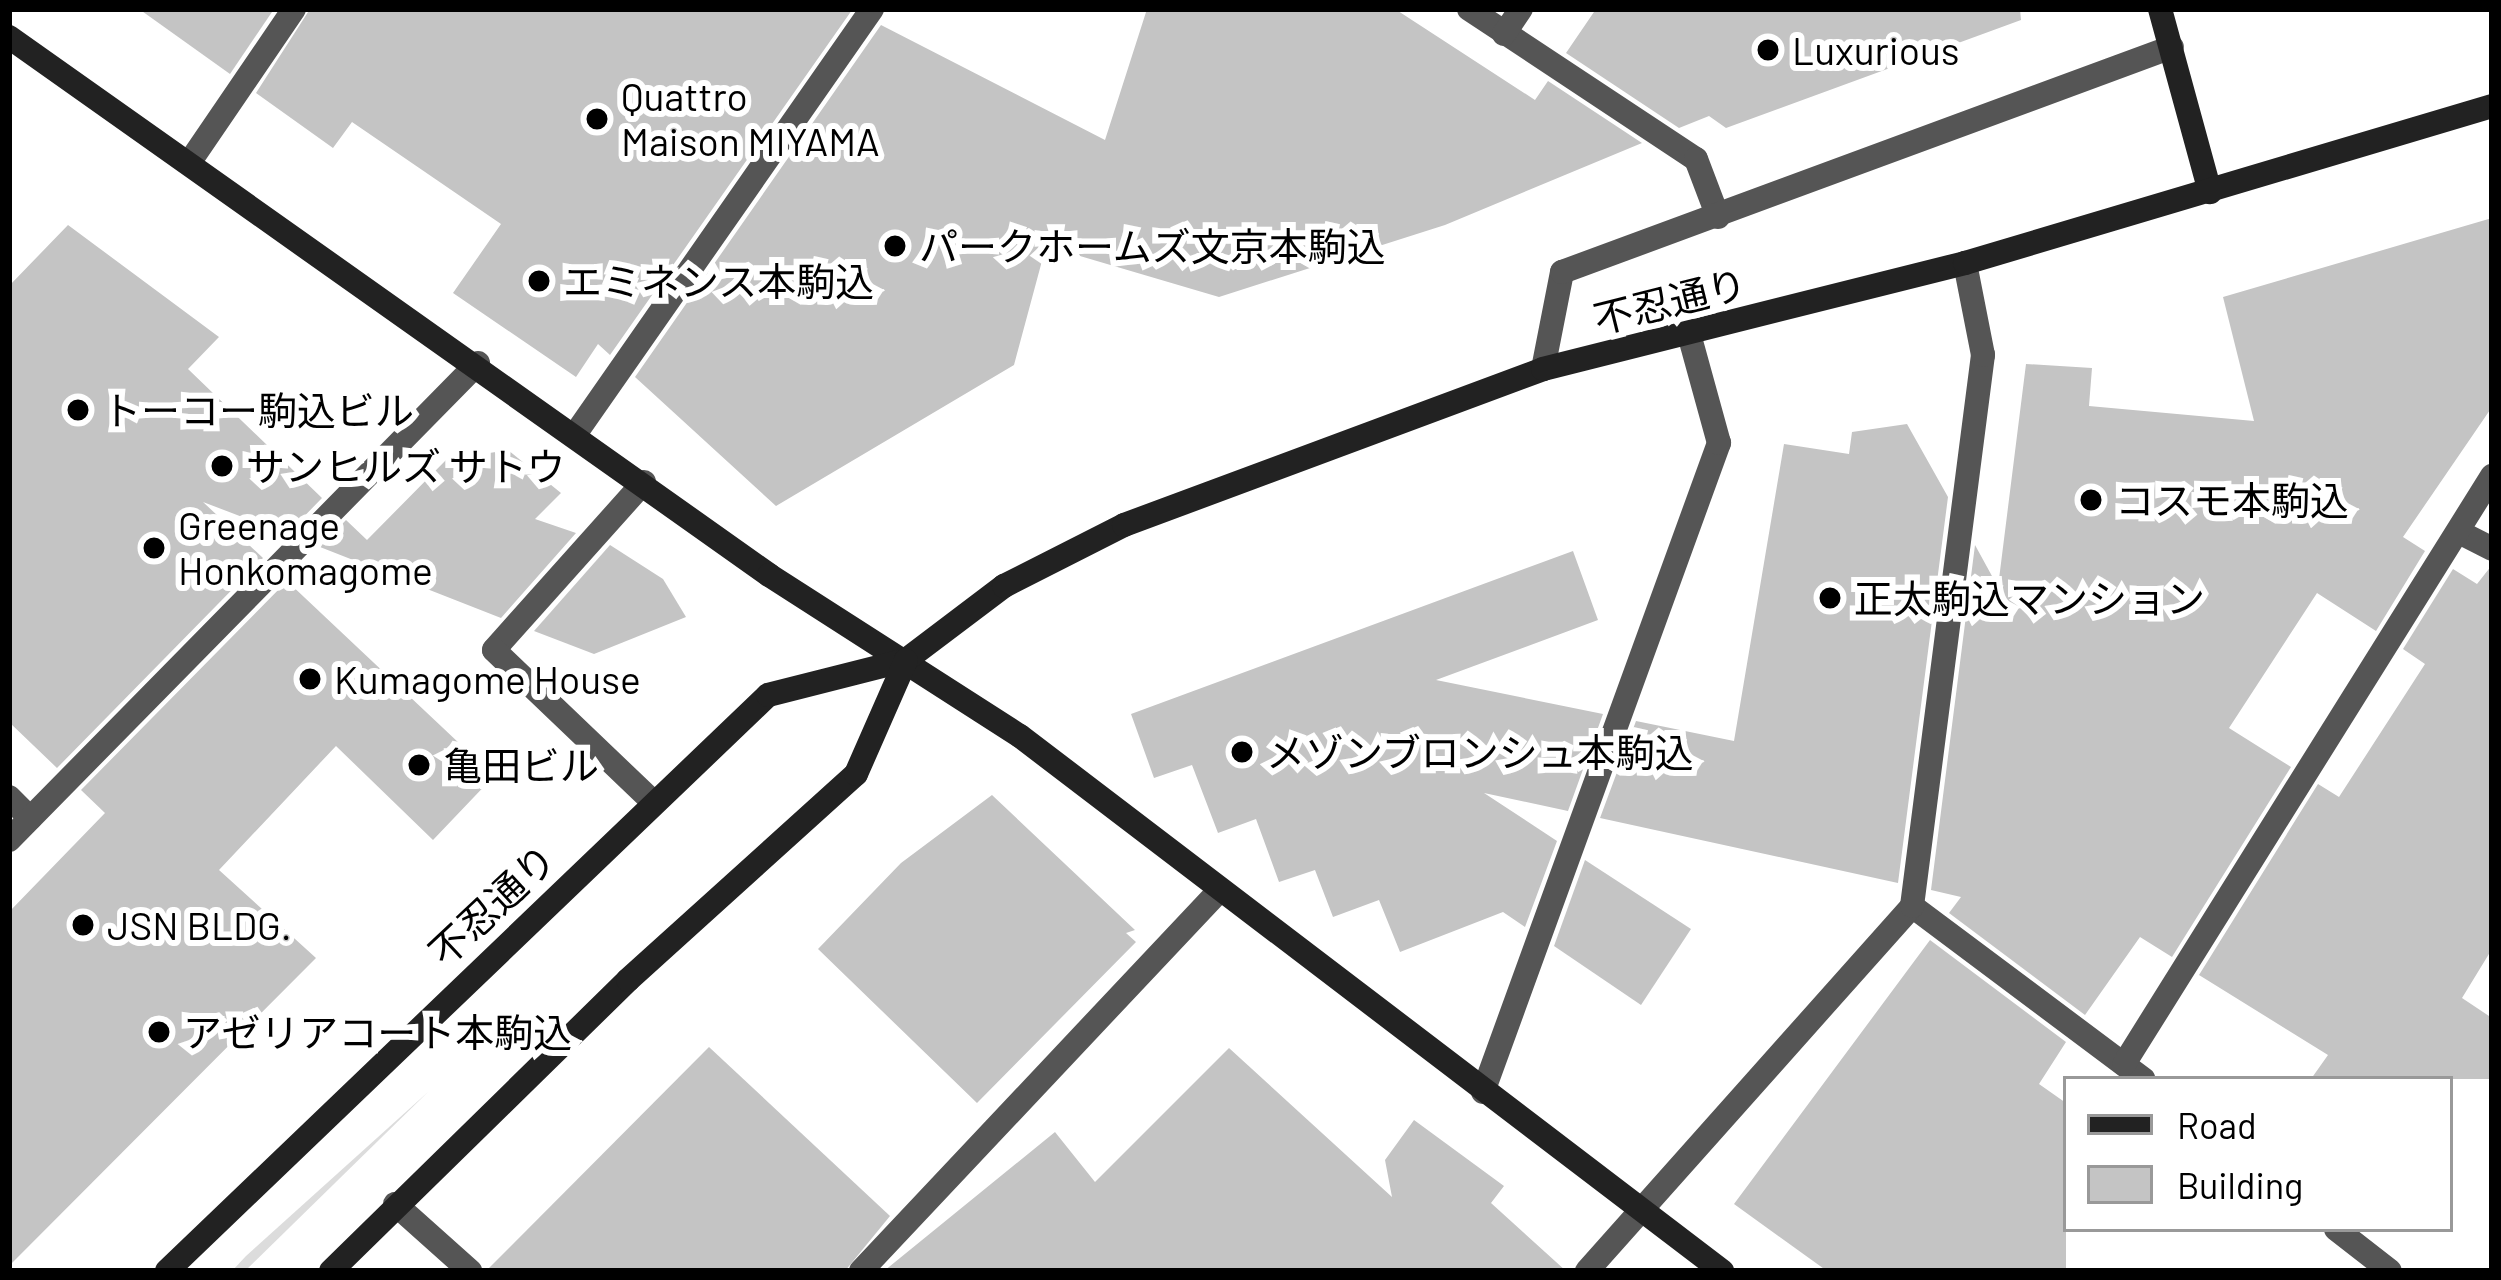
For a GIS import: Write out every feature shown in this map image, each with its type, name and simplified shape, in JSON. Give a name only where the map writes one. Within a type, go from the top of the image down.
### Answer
[{"type":"main road","points":[[2160,9],[2210,192]]},
{"type":"main road","points":[[9,37],[644,482],[1020,736],[1216,893],[1722,1271]]},
{"type":"main road","name":"不忍通り","points":[[167,1271],[768,695],[906,660],[1004,586],[1124,525],[1543,369],[1965,263],[2492,106]]},
{"type":"main road","name":"不忍通り","points":[[331,1271],[394,1204],[856,774],[906,660]]},
{"type":"street","points":[[189,163],[293,9]]},
{"type":"street","points":[[576,433],[872,9]]},
{"type":"street","points":[[1469,9],[1696,159],[1718,217]]},
{"type":"street","points":[[1504,34],[1521,9]]},
{"type":"street","points":[[1543,369],[1562,272],[2172,47]]},
{"type":"street","points":[[1586,1271],[1912,907],[1984,355],[1965,263]]},
{"type":"street","points":[[1483,1092],[1719,443],[1689,334]]},
{"type":"street","points":[[9,840],[478,363]]},
{"type":"street","points":[[1912,907],[2134,1071],[2492,476]]},
{"type":"street","points":[[644,482],[494,650],[652,802]]},
{"type":"street","points":[[2459,532],[2492,549]]},
{"type":"street","points":[[9,797],[30,818]]},
{"type":"street","points":[[861,1271],[1216,893]]},
{"type":"street","points":[[394,1204],[470,1271]]},
{"type":"street","points":[[2340,1232],[2390,1271]]},
{"type":"shaded area","points":[[428,1092],[245,1271],[232,1271],[246,1256]]},
{"type":"building","points":[[139,9],[274,9],[230,74]]},
{"type":"building","points":[[310,9],[852,10],[610,355],[598,344],[576,377],[453,293],[501,224],[352,122],[333,148],[256,93]]},
{"type":"building","points":[[1147,9],[1395,9],[1535,100],[1548,81],[1642,143],[1445,225],[1219,297],[1046,246],[1014,365],[776,506],[635,377],[881,25],[1105,140]]},
{"type":"building","points":[[1596,9],[2020,9],[2021,20],[1726,128],[1709,116],[1679,128],[1566,53]]},
{"type":"building","points":[[2492,218],[2492,407],[2403,537],[2425,551],[2376,631],[2317,593],[2229,728],[2291,767],[2172,957],[2140,937],[2085,1015],[1949,913],[1961,897],[1931,890],[1975,545],[1998,587],[2026,364],[2092,368],[2089,406],[2254,421],[2223,297]]},
{"type":"building","points":[[68,225],[219,337],[188,369],[322,498],[287,534],[203,502],[263,558],[57,768],[9,722],[9,286]]},
{"type":"building","points":[[1907,424],[1948,497],[1898,883],[1600,818],[1636,721],[1734,741],[1784,444],[1849,454],[1852,432]]},
{"type":"building","points":[[508,450],[561,493],[535,519],[576,533],[501,618],[320,547],[346,520],[367,540],[446,460]]},
{"type":"building","points":[[610,545],[663,579],[686,617],[594,654],[534,631]]},
{"type":"building","name":"メゾンブロンシュ本駒込","points":[[1573,551],[1598,620],[1436,680],[1603,714],[1568,811],[1484,793],[1557,841],[1525,927],[1503,912],[1400,952],[1379,900],[1333,917],[1315,870],[1279,882],[1256,819],[1218,833],[1192,765],[1154,778],[1131,714]]},
{"type":"building","points":[[2492,565],[2492,949],[2462,998],[2492,1018],[2492,1079],[2313,1076],[2328,1055],[2199,975],[2318,784],[2339,797],[2425,664],[2403,649],[2453,569],[2477,584]]},
{"type":"building","points":[[287,581],[494,776],[433,840],[336,746],[219,870],[316,958],[9,1266],[9,912],[105,813],[81,790]]},
{"type":"building","points":[[992,795],[1135,930],[1126,933],[1136,942],[977,1103],[818,949],[901,863]]},
{"type":"building","points":[[1585,860],[1691,929],[1641,1005],[1554,946]]},
{"type":"building","points":[[1930,940],[2066,1042],[2039,1084],[2063,1101],[2066,1271],[1827,1271],[1734,1204]]},
{"type":"building","points":[[709,1047],[890,1216],[845,1271],[486,1271]]},
{"type":"building","points":[[1229,1048],[1392,1197],[1385,1160],[1414,1120],[1504,1186],[1491,1203],[1566,1271],[884,1271],[1055,1132],[1095,1182]]},
{"type":"place","name":"Luxurious","points":[[1768,50]]},
{"type":"place","name":"Quattro Maison MIYAMA","points":[[597,119]]},
{"type":"place","name":"パークホームズ文京本駒込","points":[[895,246]]},
{"type":"place","name":"エミネンス本駒込","points":[[539,281]]},
{"type":"place","name":"トーコー駒込ビル","points":[[78,410]]},
{"type":"place","name":"サンヒルズ サトウ","points":[[222,466]]},
{"type":"place","name":"コスモ本駒込","points":[[2091,500]]},
{"type":"place","name":"Greenage Honkomagome","points":[[154,548]]},
{"type":"place","name":"正太駒込マンション","points":[[1830,598]]},
{"type":"place","name":"Kumagome House","points":[[310,679]]},
{"type":"place","name":"メゾンブロンシュ本駒込","points":[[1242,752]]},
{"type":"place","name":"亀田ビル","points":[[419,765]]},
{"type":"place","name":"JSN BLDG.","points":[[83,925]]},
{"type":"place","name":"アゼリアコート本駒込","points":[[159,1032]]}]
